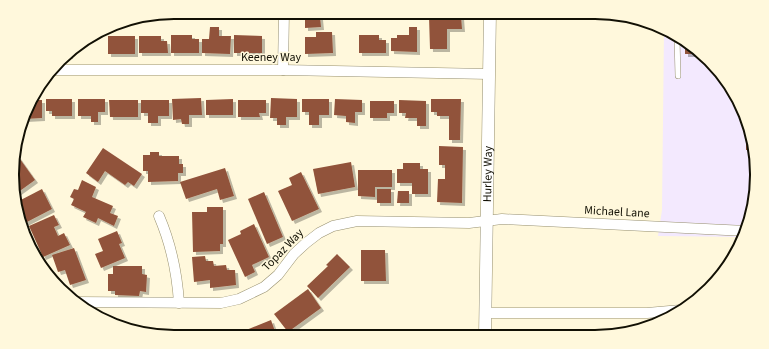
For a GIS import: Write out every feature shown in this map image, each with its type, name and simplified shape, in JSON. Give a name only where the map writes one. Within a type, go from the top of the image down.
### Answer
[{"type":"street","points":[[283,70],[284,19]]},
{"type":"street","name":"Hurley Way","points":[[485,330],[490,19]]},
{"type":"street","name":"Keeney Way","points":[[60,70],[283,70],[489,74]]},
{"type":"street","points":[[159,216],[167,235],[173,257],[178,280],[180,303]]},
{"type":"street","name":"Michael Lane","points":[[487,221],[502,219],[739,231]]},
{"type":"street","name":"Topaz Way","points":[[85,302],[221,303],[248,296],[264,287],[278,275],[294,254],[306,242],[333,226],[357,221],[468,223],[487,221]]},
{"type":"street","points":[[486,313],[647,313],[668,311]]},
{"type":"lane","points":[[676,42],[678,76]]},
{"type":"shaded area","points":[[664,36],[689,51],[711,72],[724,88],[734,106],[745,134],[750,164],[750,185],[745,215],[737,237],[658,236],[662,210]]},
{"type":"building","points":[[305,19],[320,19],[321,27],[305,28]]},
{"type":"building","points":[[429,19],[461,19],[462,29],[447,29],[447,49],[430,49]]},
{"type":"building","points":[[210,27],[219,27],[219,36],[231,36],[230,54],[202,53],[202,39],[209,39]]},
{"type":"building","points":[[409,27],[417,27],[417,52],[391,51],[391,38],[397,38],[397,35],[409,35]]},
{"type":"building","points":[[316,32],[332,32],[333,53],[305,54],[305,37],[316,37]]},
{"type":"building","points":[[171,35],[192,35],[192,39],[199,39],[199,53],[171,53]]},
{"type":"building","points":[[234,35],[262,36],[262,53],[234,53]]},
{"type":"building","points":[[359,35],[379,35],[379,40],[386,40],[386,53],[359,53]]},
{"type":"building","points":[[108,36],[135,36],[135,54],[108,54]]},
{"type":"building","points":[[139,36],[161,36],[161,41],[167,41],[168,53],[139,53]]},
{"type":"building","points":[[685,48],[692,54],[685,54]]},
{"type":"building","points":[[201,98],[202,115],[189,115],[189,124],[182,124],[181,119],[173,120],[172,99]]},
{"type":"building","points":[[271,98],[297,99],[297,117],[286,117],[286,125],[277,125],[277,118],[270,118]]},
{"type":"building","points":[[46,99],[72,99],[72,116],[52,116],[52,111],[46,111]]},
{"type":"building","points":[[78,99],[105,99],[105,112],[98,112],[98,122],[91,122],[91,116],[78,116]]},
{"type":"building","points":[[233,99],[233,115],[206,115],[206,100]]},
{"type":"building","points":[[302,99],[329,99],[329,115],[319,115],[319,125],[309,125],[309,112],[302,112]]},
{"type":"building","points":[[335,99],[362,100],[362,112],[355,112],[355,123],[346,122],[346,116],[334,115]]},
{"type":"building","points":[[431,99],[461,99],[460,140],[449,140],[449,116],[437,116],[437,112],[431,112]]},
{"type":"building","points":[[38,100],[42,100],[42,118],[30,119]]},
{"type":"building","points":[[109,100],[138,100],[138,117],[110,117]]},
{"type":"building","points":[[141,100],[169,100],[169,116],[158,116],[158,123],[148,123],[148,113],[141,113]]},
{"type":"building","points":[[238,100],[266,100],[266,113],[259,113],[260,117],[238,117]]},
{"type":"building","points":[[399,100],[426,101],[426,126],[417,126],[417,118],[405,118],[406,113],[399,113]]},
{"type":"building","points":[[370,101],[394,101],[394,113],[387,113],[387,118],[370,118]]},
{"type":"building","points":[[746,139],[748,150],[746,150]]},
{"type":"building","points":[[439,146],[463,147],[462,203],[437,202],[438,179],[445,179],[445,165],[439,165]]},
{"type":"building","points":[[103,148],[142,174],[134,186],[128,182],[125,185],[105,171],[98,182],[86,173]]},
{"type":"building","points":[[150,152],[159,152],[159,156],[179,156],[179,164],[183,164],[183,173],[178,173],[178,181],[148,182],[148,171],[143,171],[143,155],[150,155]]},
{"type":"building","points":[[20,158],[35,180],[20,191]]},
{"type":"building","points":[[351,162],[355,187],[318,194],[313,169]]},
{"type":"building","points":[[403,163],[420,163],[420,169],[428,169],[428,194],[412,194],[412,183],[397,183],[397,169],[403,169]]},
{"type":"building","points":[[225,168],[234,196],[220,200],[217,189],[186,199],[180,182]]},
{"type":"building","points":[[358,170],[392,170],[392,187],[375,187],[375,197],[358,196]]},
{"type":"building","points":[[301,172],[319,209],[292,221],[278,191],[292,185],[289,178]]},
{"type":"building","points":[[82,180],[96,187],[92,197],[113,206],[110,213],[118,216],[114,226],[98,218],[96,223],[83,217],[86,212],[71,205],[74,199],[70,197],[74,189],[78,190]]},
{"type":"building","points":[[42,189],[52,209],[26,222],[21,200]]},
{"type":"building","points":[[377,189],[391,189],[391,203],[377,203]]},
{"type":"building","points":[[398,191],[409,191],[409,203],[397,203]]},
{"type":"building","points":[[264,192],[283,237],[267,244],[248,199]]},
{"type":"building","points":[[207,207],[223,207],[223,244],[220,244],[220,251],[193,252],[192,212],[207,212]]},
{"type":"building","points":[[54,215],[59,225],[54,227],[58,236],[64,233],[70,245],[43,257],[29,226]]},
{"type":"building","points":[[254,224],[269,257],[252,265],[255,272],[245,277],[228,240],[241,234],[240,231]]},
{"type":"building","points":[[117,231],[122,243],[119,244],[125,258],[101,268],[95,254],[103,251],[98,239]]},
{"type":"building","points":[[74,248],[86,280],[70,285],[65,270],[58,272],[52,255]]},
{"type":"building","points":[[361,250],[385,250],[386,281],[361,281]]},
{"type":"building","points":[[337,254],[350,267],[318,298],[307,286],[328,266],[326,265]]},
{"type":"building","points":[[205,256],[206,261],[213,261],[214,266],[226,265],[227,270],[235,270],[236,285],[210,288],[210,280],[194,282],[192,257]]},
{"type":"building","points":[[113,266],[142,266],[142,274],[147,275],[146,292],[140,291],[139,296],[115,295],[115,291],[108,291],[108,274],[113,274]]},
{"type":"building","points":[[308,289],[321,308],[291,330],[286,330],[274,314]]},
{"type":"building","points":[[271,320],[275,330],[246,330]]}]
